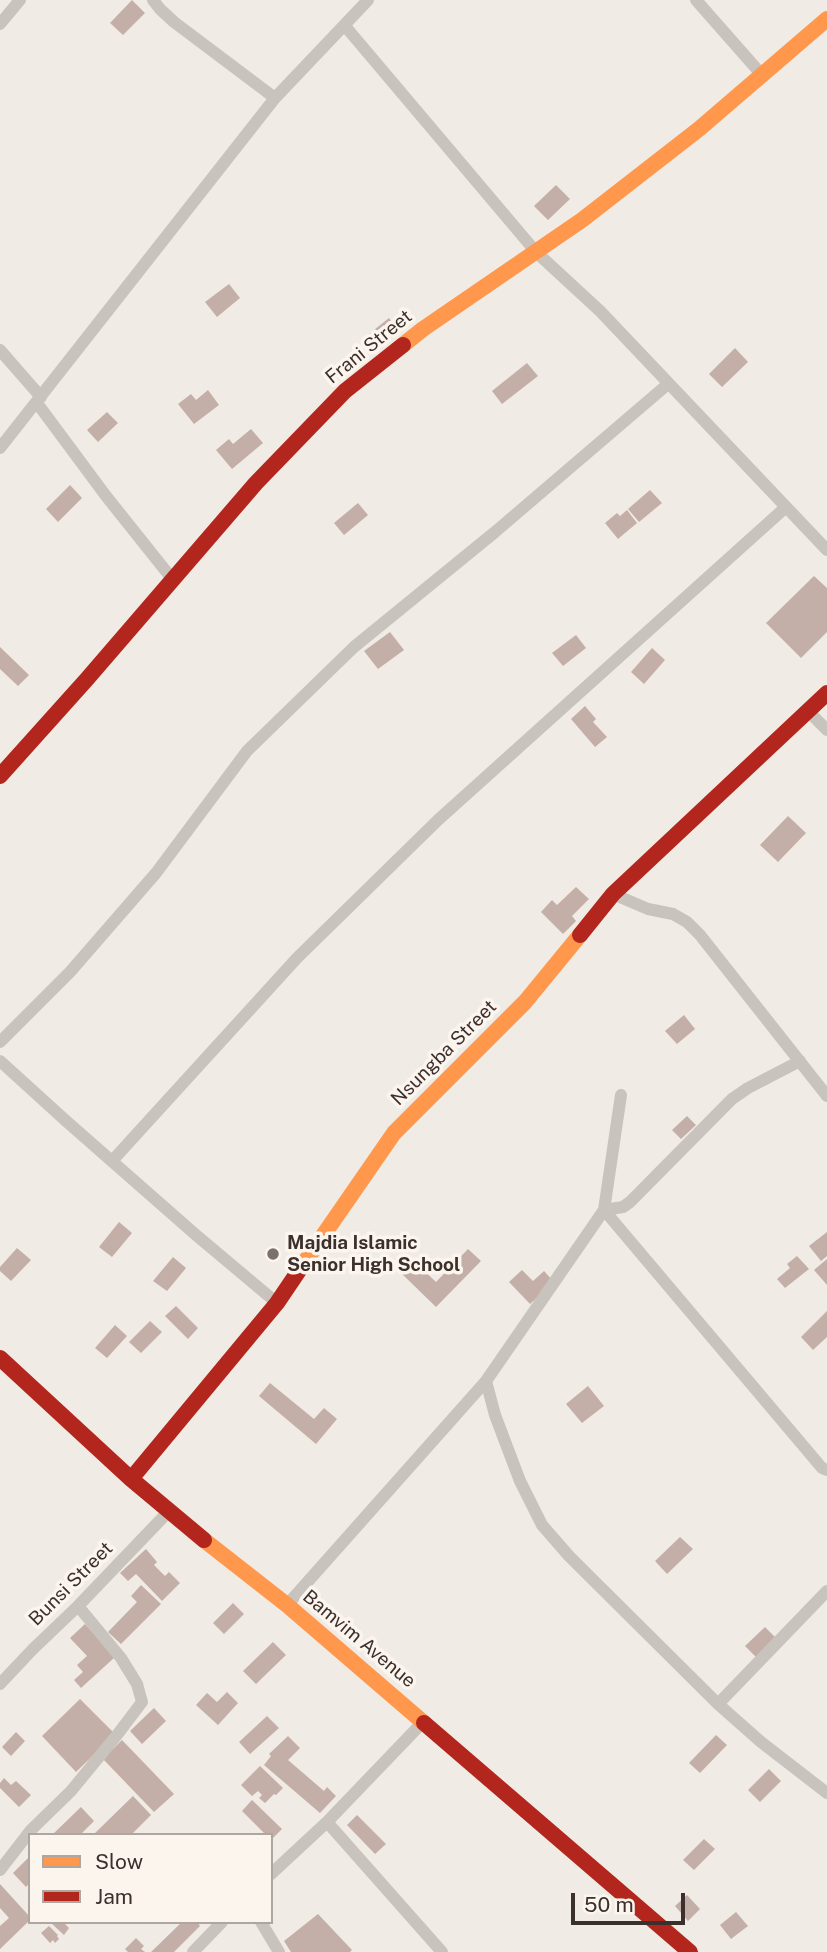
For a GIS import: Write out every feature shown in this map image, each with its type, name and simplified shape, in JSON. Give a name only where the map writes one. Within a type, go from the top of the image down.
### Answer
[{"type":"street","points":[[0,24],[20,0]]},
{"type":"street","points":[[153,0],[174,22],[275,98]]},
{"type":"street","points":[[0,449],[275,98],[368,0]]},
{"type":"street","points":[[696,0],[762,75]]},
{"type":"street","name":"Frani Street","points":[[0,776],[88,679],[256,483],[345,391],[423,329],[582,220],[699,129],[827,19]]},
{"type":"street","points":[[345,26],[536,252],[600,311],[827,550]]},
{"type":"street","points":[[0,350],[39,400],[106,496],[173,580]]},
{"type":"street","points":[[0,1042],[69,972],[156,873],[247,751],[354,646],[495,532],[668,384]]},
{"type":"street","points":[[112,1161],[297,958],[429,829],[786,507]]},
{"type":"street","name":"Nsungba Street","points":[[131,1479],[277,1303],[394,1133],[525,1002],[613,894],[827,693]]},
{"type":"street","points":[[808,711],[827,730]]},
{"type":"street","points":[[613,894],[648,909],[673,914],[687,922],[827,1096]]},
{"type":"street","points":[[0,1060],[196,1235],[277,1303]]},
{"type":"street","points":[[604,1210],[623,1207],[630,1202],[732,1099],[800,1061]]},
{"type":"street","points":[[287,1605],[486,1381],[604,1210],[621,1095]]},
{"type":"street","points":[[604,1210],[822,1468],[827,1470]]},
{"type":"street","name":"Bamvim Avenue","points":[[0,1358],[131,1479],[235,1566],[287,1605],[690,1952]]},
{"type":"street","points":[[486,1381],[495,1415],[520,1481],[542,1525],[569,1556],[718,1704],[761,1742],[827,1793]]},
{"type":"street","name":"Bunsi Street","points":[[0,1684],[169,1511]]},
{"type":"street","points":[[718,1704],[827,1591]]},
{"type":"street","points":[[30,1833],[71,1791],[142,1702],[138,1684],[121,1658],[78,1606]]},
{"type":"street","points":[[273,1872],[327,1822],[423,1722]]},
{"type":"street","points":[[327,1822],[442,1952]]},
{"type":"street","points":[[0,1870],[28,1835]]},
{"type":"street","points":[[193,1952],[220,1924]]},
{"type":"street","points":[[262,1924],[279,1952]]},
{"type":"building","points":[[132,0],[145,13],[123,35],[110,23]]},
{"type":"building","points":[[556,185],[570,199],[548,220],[534,206]]},
{"type":"building","points":[[229,284],[240,298],[217,317],[205,302]]},
{"type":"building","points":[[389,318],[399,332],[374,352],[364,338]]},
{"type":"building","points":[[735,348],[748,362],[722,387],[709,374]]},
{"type":"building","points":[[527,363],[538,376],[502,404],[492,391]]},
{"type":"building","points":[[208,390],[219,405],[194,424],[178,404],[191,394],[196,400]]},
{"type":"building","points":[[107,412],[118,423],[98,442],[87,430]]},
{"type":"building","points":[[251,429],[263,443],[232,469],[216,450],[229,439],[233,444]]},
{"type":"building","points":[[70,485],[82,498],[58,522],[46,509]]},
{"type":"building","points":[[650,490],[662,503],[639,522],[628,509]]},
{"type":"building","points":[[358,503],[368,515],[344,535],[334,523]]},
{"type":"building","points":[[627,510],[637,523],[618,539],[605,523],[617,513],[620,516]]},
{"type":"building","points":[[814,576],[827,588],[827,632],[801,658],[766,623]]},
{"type":"building","points":[[390,632],[404,650],[378,669],[364,651]]},
{"type":"building","points":[[576,635],[586,648],[563,666],[552,653]]},
{"type":"building","points":[[0,647],[29,675],[18,686],[0,669]]},
{"type":"building","points":[[652,648],[665,660],[644,684],[631,672]]},
{"type":"building","points":[[585,706],[596,719],[593,722],[607,737],[595,747],[571,719]]},
{"type":"building","points":[[788,816],[806,833],[778,862],[760,845]]},
{"type":"building","points":[[576,887],[589,899],[572,916],[576,921],[563,934],[541,912],[552,900],[557,905]]},
{"type":"building","points":[[684,1015],[695,1029],[677,1044],[665,1031]]},
{"type":"building","points":[[687,1116],[696,1125],[681,1139],[672,1130]]},
{"type":"building","points":[[119,1222],[132,1233],[112,1257],[99,1247]]},
{"type":"building","points":[[827,1232],[827,1256],[821,1261],[809,1246]]},
{"type":"building","points":[[17,1248],[31,1260],[11,1281],[0,1271],[0,1267]]},
{"type":"building","points":[[468,1249],[481,1261],[436,1307],[400,1272],[412,1259],[436,1282]]},
{"type":"building","points":[[797,1256],[809,1269],[785,1288],[777,1279],[790,1268],[787,1264]]},
{"type":"building","points":[[173,1257],[186,1268],[167,1291],[153,1281]]},
{"type":"building","points":[[827,1259],[827,1285],[814,1270]]},
{"type":"building","points":[[522,1270],[533,1281],[544,1271],[554,1282],[530,1304],[509,1282]]},
{"type":"building","points":[[176,1306],[198,1328],[188,1339],[165,1316]]},
{"type":"building","points":[[827,1311],[827,1337],[813,1350],[801,1337]]},
{"type":"building","points":[[150,1321],[162,1332],[141,1353],[129,1342]]},
{"type":"building","points":[[115,1325],[127,1336],[107,1358],[95,1348]]},
{"type":"building","points":[[270,1383],[314,1419],[324,1408],[337,1419],[316,1444],[259,1396]]},
{"type":"building","points":[[588,1386],[604,1406],[582,1423],[566,1404]]},
{"type":"building","points":[[680,1537],[693,1549],[667,1574],[655,1561]]},
{"type":"building","points":[[146,1549],[157,1562],[154,1565],[165,1576],[169,1572],[180,1583],[162,1601],[136,1574],[128,1581],[120,1573]]},
{"type":"building","points":[[141,1585],[161,1604],[121,1644],[108,1632],[137,1602],[131,1596]]},
{"type":"building","points":[[233,1603],[244,1614],[224,1634],[213,1623]]},
{"type":"building","points":[[85,1624],[115,1657],[81,1688],[74,1680],[83,1672],[77,1665],[87,1656],[70,1638]]},
{"type":"building","points":[[765,1627],[776,1638],[756,1657],[745,1646]]},
{"type":"building","points":[[273,1642],[286,1655],[256,1684],[243,1671]]},
{"type":"building","points":[[227,1692],[238,1703],[218,1725],[196,1705],[207,1693],[217,1702]]},
{"type":"building","points":[[80,1699],[115,1734],[76,1772],[42,1736]]},
{"type":"building","points":[[154,1708],[166,1721],[142,1744],[130,1731]]},
{"type":"building","points":[[267,1716],[279,1728],[250,1754],[239,1742]]},
{"type":"building","points":[[16,1732],[25,1741],[11,1756],[2,1747]]},
{"type":"building","points":[[716,1735],[727,1745],[700,1773],[689,1763]]},
{"type":"building","points":[[288,1736],[300,1748],[288,1760],[324,1791],[327,1787],[336,1796],[320,1813],[264,1765],[271,1756],[269,1754]]},
{"type":"building","points":[[122,1740],[174,1794],[154,1812],[103,1759]]},
{"type":"building","points":[[260,1766],[283,1788],[265,1803],[259,1798],[262,1795],[258,1791],[252,1796],[241,1785]]},
{"type":"building","points":[[769,1769],[781,1781],[760,1802],[748,1790]]},
{"type":"building","points":[[4,1778],[11,1785],[16,1781],[31,1795],[19,1807],[0,1788]]},
{"type":"building","points":[[133,1796],[151,1815],[133,1833],[95,1833]]},
{"type":"building","points":[[252,1800],[282,1829],[273,1838],[273,1833],[264,1833],[242,1811]]},
{"type":"building","points":[[81,1807],[94,1821],[82,1833],[54,1833]]},
{"type":"building","points":[[357,1815],[386,1844],[375,1854],[347,1825]]},
{"type":"building","points":[[704,1839],[715,1849],[694,1870],[683,1860]]},
{"type":"building","points":[[28,1858],[26,1887],[13,1873]]},
{"type":"building","points":[[0,1884],[28,1915],[28,1922],[0,1949],[0,1926],[9,1918],[0,1908]]},
{"type":"building","points":[[687,1895],[700,1909],[688,1921],[675,1906]]},
{"type":"building","points":[[736,1912],[748,1926],[731,1939],[720,1925]]},
{"type":"building","points":[[318,1914],[352,1950],[350,1952],[291,1952],[284,1941]]},
{"type":"building","points":[[52,1924],[65,1924],[69,1928],[64,1935]]},
{"type":"building","points":[[180,1924],[200,1926],[174,1952],[151,1952]]},
{"type":"building","points":[[49,1926],[58,1935],[59,1939],[55,1943],[53,1940],[50,1943],[41,1933]]},
{"type":"building","points":[[136,1938],[144,1946],[141,1949],[145,1952],[128,1952],[125,1949]]},
{"type":"traffic: slow","points":[[403,345],[582,220],[699,129],[827,19]]},
{"type":"traffic: slow","points":[[302,1266],[394,1133],[525,1002],[580,935]]},
{"type":"traffic: slow","points":[[204,1540],[287,1605],[424,1723]]},
{"type":"traffic: jam","points":[[0,776],[256,483],[345,391],[403,345]]},
{"type":"traffic: jam","points":[[580,935],[613,894],[827,693]]},
{"type":"traffic: jam","points":[[131,1479],[277,1303],[302,1266]]},
{"type":"traffic: jam","points":[[0,1358],[131,1479],[204,1540]]},
{"type":"traffic: jam","points":[[424,1723],[690,1952]]},
{"type":"place","name":"Majdia Islamic Senior High School","points":[[273,1254]]}]
